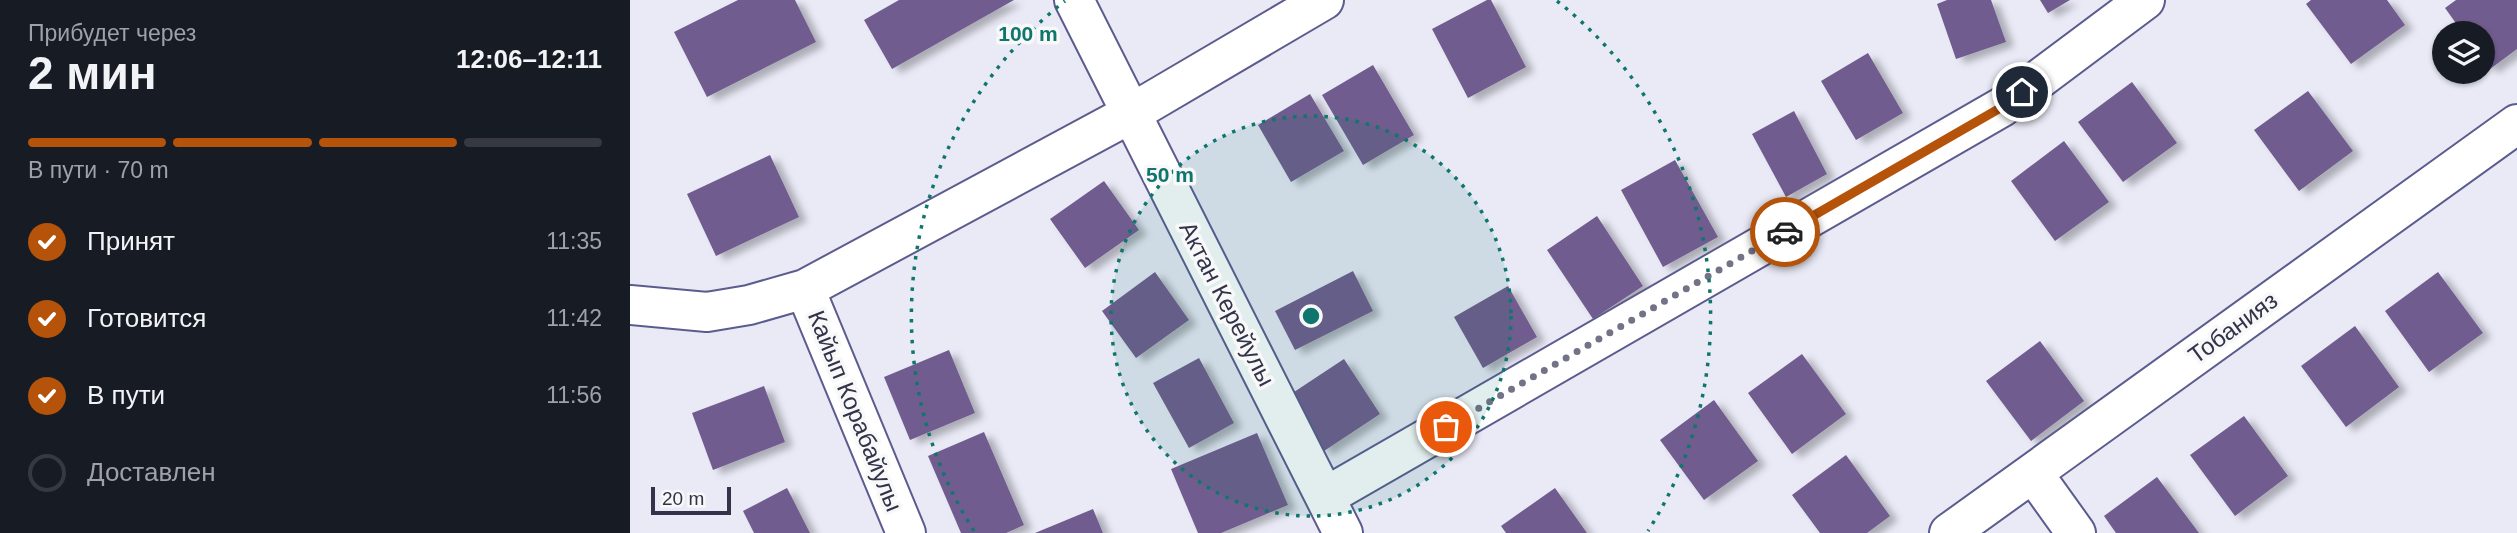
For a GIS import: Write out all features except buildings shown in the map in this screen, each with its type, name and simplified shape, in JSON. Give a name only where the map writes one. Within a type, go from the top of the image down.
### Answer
[{"type":"street","name":"Актан Керейулы","points":[[1074,0],[1343,533]]},
{"type":"street","points":[[630,305],[706,312],[749,305],[805,289],[1130,114],[1324,0]]},
{"type":"street","points":[[1325,497],[2002,107],[2145,0]]},
{"type":"street","name":"Тобанияз","points":[[1949,533],[2517,124]]},
{"type":"street","name":"Кайып Корабайулы","points":[[805,289],[906,533]]},
{"type":"street","points":[[2033,473],[2076,533]]},
{"type":"way so far","points":[[1446,427],[1785,232]]},
{"type":"route","points":[[1785,232],[2002,107],[2022,92]]}]
